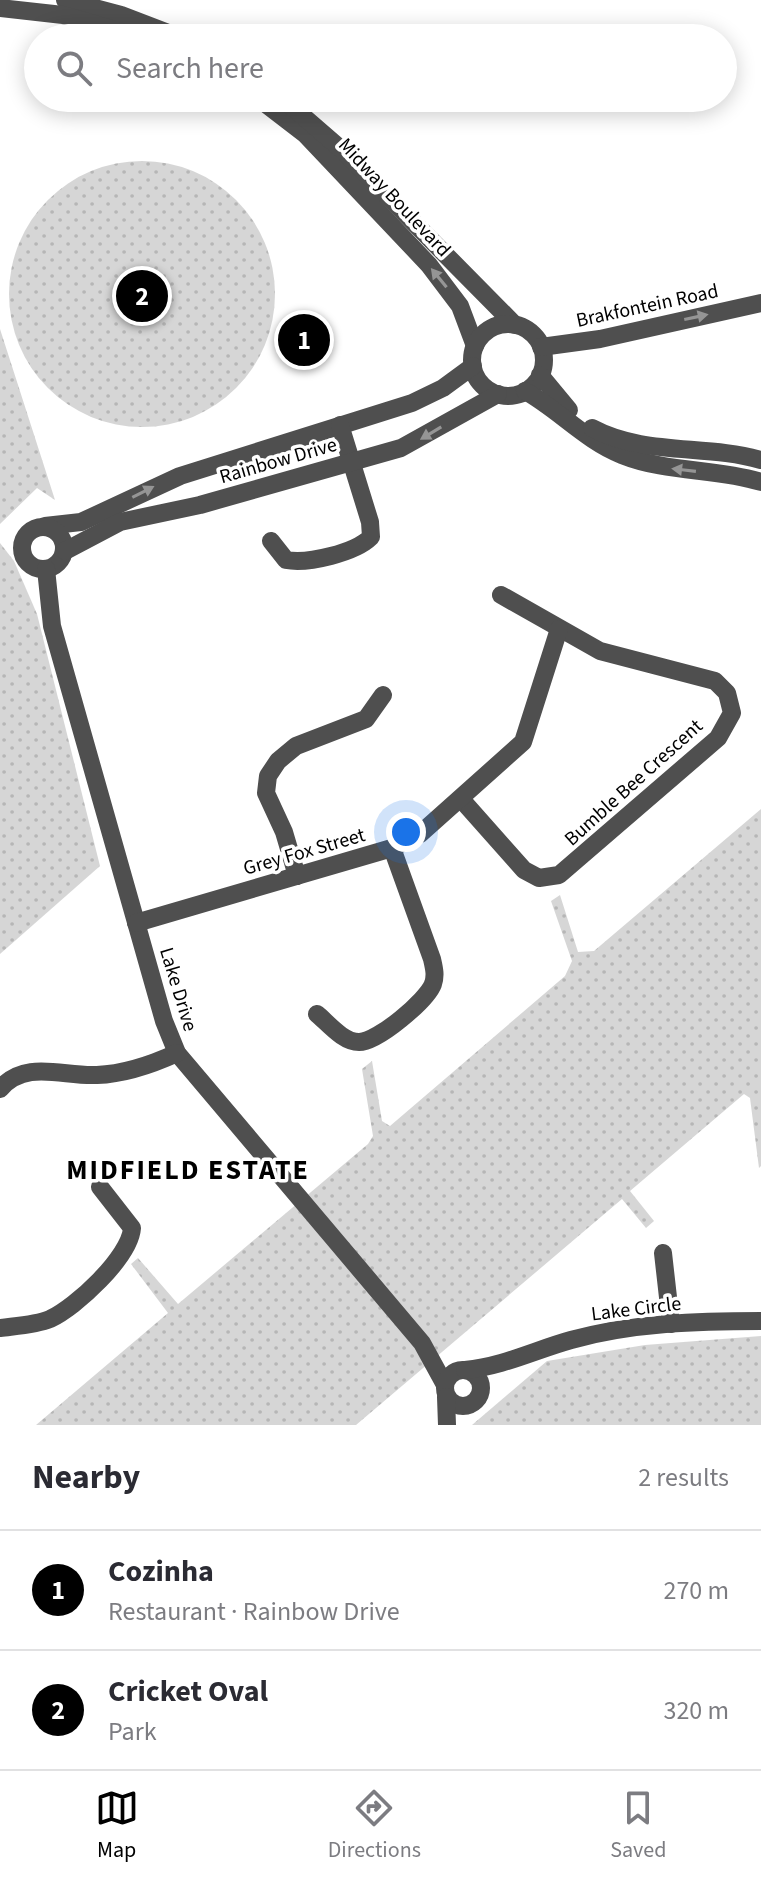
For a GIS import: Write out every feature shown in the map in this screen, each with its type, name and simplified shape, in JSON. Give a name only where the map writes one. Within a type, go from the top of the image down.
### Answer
[{"type":"street","points":[[65,0],[144,24]]},
{"type":"street","points":[[0,8],[63,15],[94,24]]},
{"type":"street","name":"Midway Boulevard","points":[[276,112],[305,134],[429,265],[460,306],[475,346],[473,366]]},
{"type":"street","name":"Midway Boulevard","points":[[298,112],[342,150],[515,325],[531,333],[541,347]]},
{"type":"street","name":"Brakfontein Road","points":[[541,347],[600,339],[761,303]]},
{"type":"street","points":[[475,346],[491,328],[515,325]]},
{"type":"street","points":[[473,366],[482,383],[498,394],[525,391],[540,375],[541,347]]},
{"type":"street","name":"Rainbow Drive","points":[[45,526],[91,519],[180,476],[427,397],[473,366]]},
{"type":"street","points":[[540,375],[575,416],[609,436],[646,445],[726,453],[761,460]]},
{"type":"street","points":[[525,391],[555,408],[599,444],[621,455],[661,467],[761,482]]},
{"type":"street","name":"Rainbow Drive","points":[[65,551],[120,522],[200,505],[416,442],[461,412],[498,394]]},
{"type":"street","points":[[271,541],[286,560],[301,561],[367,540],[372,531],[340,425]]},
{"type":"street","points":[[45,526],[62,538],[65,551],[58,563],[46,569],[32,567],[21,549],[26,535],[45,526]]},
{"type":"street","name":"Lake Drive","points":[[46,569],[52,626],[164,1021],[177,1053],[422,1343],[446,1391]]},
{"type":"street","name":"Bumble Bee Crescent","points":[[461,799],[524,870],[532,876],[548,878],[567,870],[718,738],[729,722],[732,704],[715,681],[615,657],[501,595]]},
{"type":"street","name":"Grey Fox Street","points":[[136,923],[392,848],[420,834],[517,749],[528,732],[559,629]]},
{"type":"street","points":[[297,876],[284,832],[266,793],[268,776],[278,761],[296,746],[366,719],[383,695]]},
{"type":"street","points":[[317,1014],[352,1041],[369,1040],[384,1032],[432,987],[435,972],[432,959],[392,848]]},
{"type":"street","points":[[0,1089],[14,1078],[32,1071],[95,1076],[129,1069],[177,1053]]},
{"type":"street","points":[[0,1328],[49,1320],[117,1263],[129,1245],[132,1228],[100,1187]]},
{"type":"street","points":[[663,1253],[671,1324]]},
{"type":"street","name":"Lake Circle","points":[[463,1370],[521,1359],[572,1340],[671,1324],[761,1321]]},
{"type":"street","name":"Lake Drive","points":[[422,1343],[463,1370]]},
{"type":"street","name":"Lake Circle","points":[[481,1389],[521,1359]]},
{"type":"street","points":[[463,1370],[475,1374],[481,1389],[475,1402],[464,1407],[449,1425],[446,1391],[450,1375],[463,1370]]},
{"type":"street","points":[[446,1391],[454,1404],[464,1407]]},
{"type":"shaded area","points":[[142,161],[168,163],[193,171],[216,183],[236,200],[253,220],[265,243],[273,268],[273,320],[265,345],[253,368],[236,388],[216,405],[193,417],[168,425],[142,427],[116,425],[91,417],[68,405],[48,388],[31,368],[19,345],[11,320],[9,294],[11,268],[19,243],[31,220],[48,200],[68,183],[91,171],[116,163]]},
{"type":"shaded area","points":[[0,329],[55,500],[37,488],[0,524]]},
{"type":"shaded area","points":[[0,543],[14,561],[37,614],[100,866],[0,954]]},
{"type":"shaded area","points":[[761,809],[759,1168],[750,1098],[744,1094],[630,1191],[654,1221],[646,1228],[622,1199],[356,1425],[36,1425],[168,1313],[131,1264],[138,1258],[178,1304],[368,1144],[373,1136],[362,1069],[372,1061],[382,1121],[390,1126],[565,976],[572,961],[551,901],[560,895],[578,952],[594,951]]},
{"type":"shaded area","points":[[761,1336],[761,1425],[472,1425],[547,1361],[645,1345]]},
{"type":"place","name":"Cricket Oval","points":[[142,296]]},
{"type":"place","name":"Cozinha","points":[[304,340]]},
{"type":"district","name":"MIDFIELD ESTATE","points":[[188,1169]]}]
